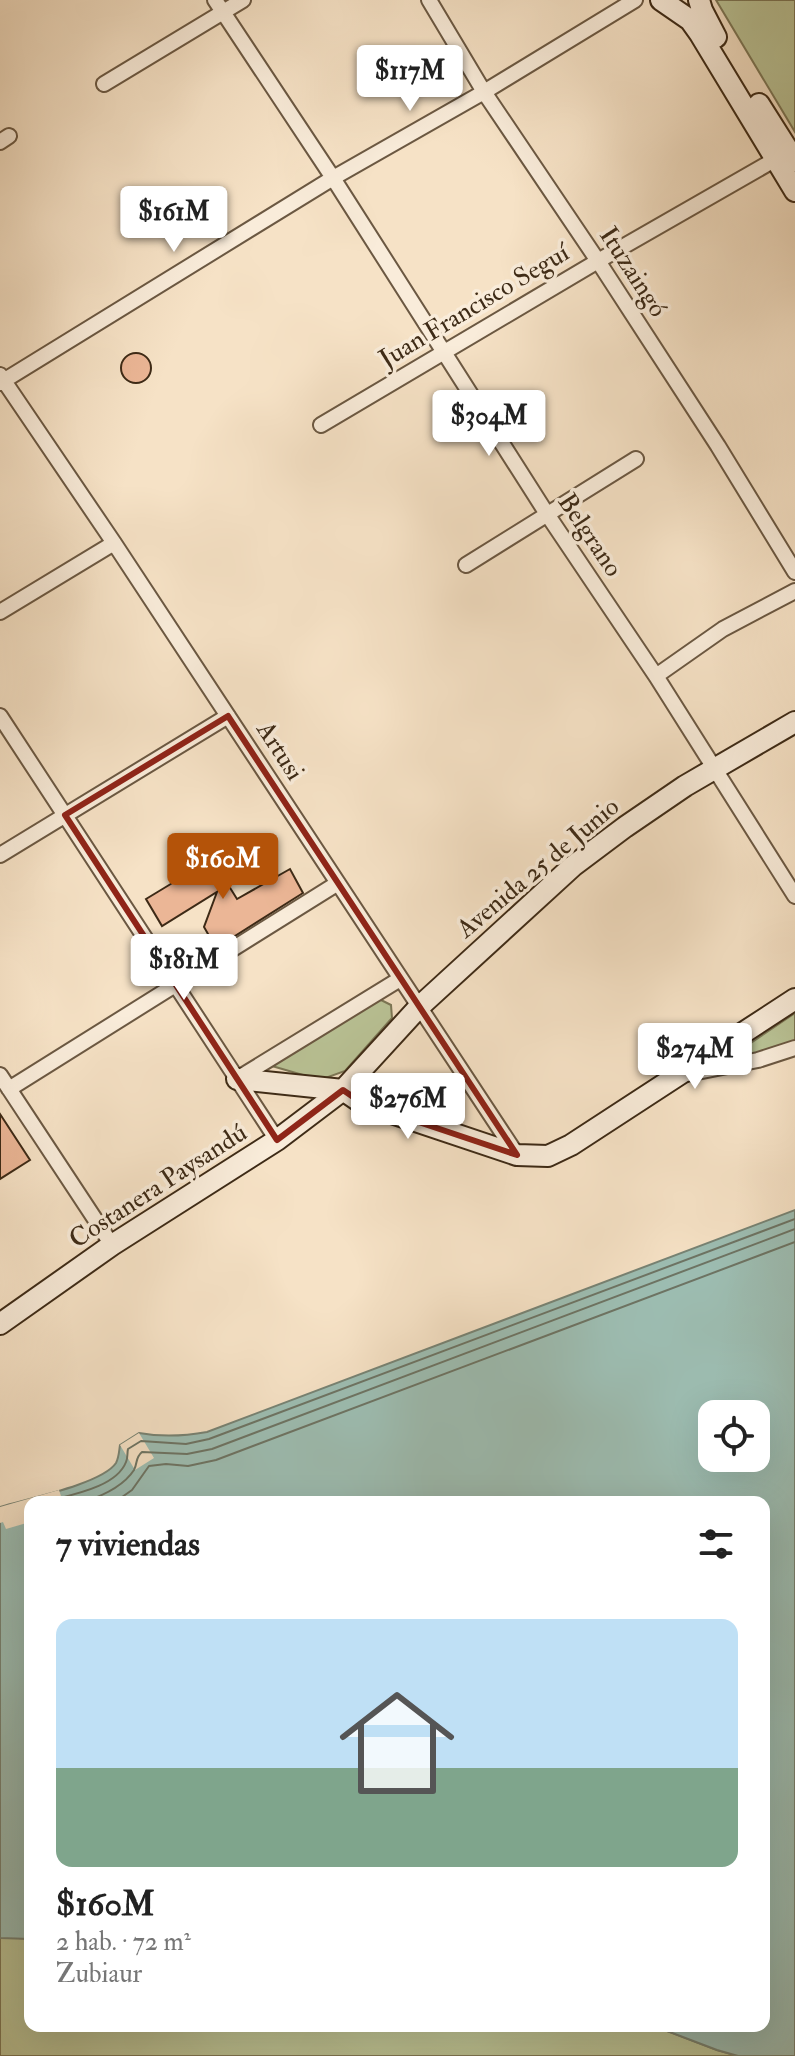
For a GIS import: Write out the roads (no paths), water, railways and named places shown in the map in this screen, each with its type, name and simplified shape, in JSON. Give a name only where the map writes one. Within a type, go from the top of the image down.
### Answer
[{"type":"main road","points":[[661,0],[695,27],[786,160],[795,191]]},
{"type":"main road","points":[[699,0],[710,28],[787,142],[786,160]]},
{"type":"main road","name":"Avenida 25 de Junio","points":[[343,1090],[419,1007],[573,866],[625,827],[795,722]]},
{"type":"main road","name":"Costanera Paysandú","points":[[237,1079],[343,1090],[362,1103],[517,1155],[548,1156],[571,1145],[795,999]]},
{"type":"main road","name":"Costanera Paysandú","points":[[0,1324],[112,1245],[277,1140],[343,1090]]},
{"type":"street","points":[[104,84],[219,6],[243,0]]},
{"type":"street","name":"Ituzaingó","points":[[429,0],[484,92],[718,446],[795,572]]},
{"type":"street","points":[[1,380],[333,178],[484,92],[635,0]]},
{"type":"street","name":"Belgrano","points":[[219,6],[333,178],[547,514],[656,676],[795,896]]},
{"type":"street","name":"Juan Francisco Seguí","points":[[321,425],[598,261],[786,160]]},
{"type":"street","name":"Artusi","points":[[1,380],[114,543],[517,1155]]},
{"type":"street","points":[[466,565],[636,459]]},
{"type":"street","points":[[0,612],[114,543]]},
{"type":"street","points":[[656,676],[723,629],[795,591]]},
{"type":"street","points":[[0,716],[277,1140]]},
{"type":"street","points":[[0,855],[228,716]]},
{"type":"street","points":[[9,1089],[338,883]]},
{"type":"street","points":[[237,1079],[400,979]]},
{"type":"street","points":[[678,1075],[758,1060],[795,1048]]},
{"type":"street","points":[[0,1075],[112,1245]]},
{"type":"water","points":[[795,1210],[795,2056],[738,2056],[670,2032],[770,2032],[770,1496],[40,1496],[80,1484],[108,1471],[116,1463],[120,1445],[139,1433],[173,1436],[207,1432]]},
{"type":"water","points":[[24,1500],[24,1939],[0,1938],[0,1507]]}]
